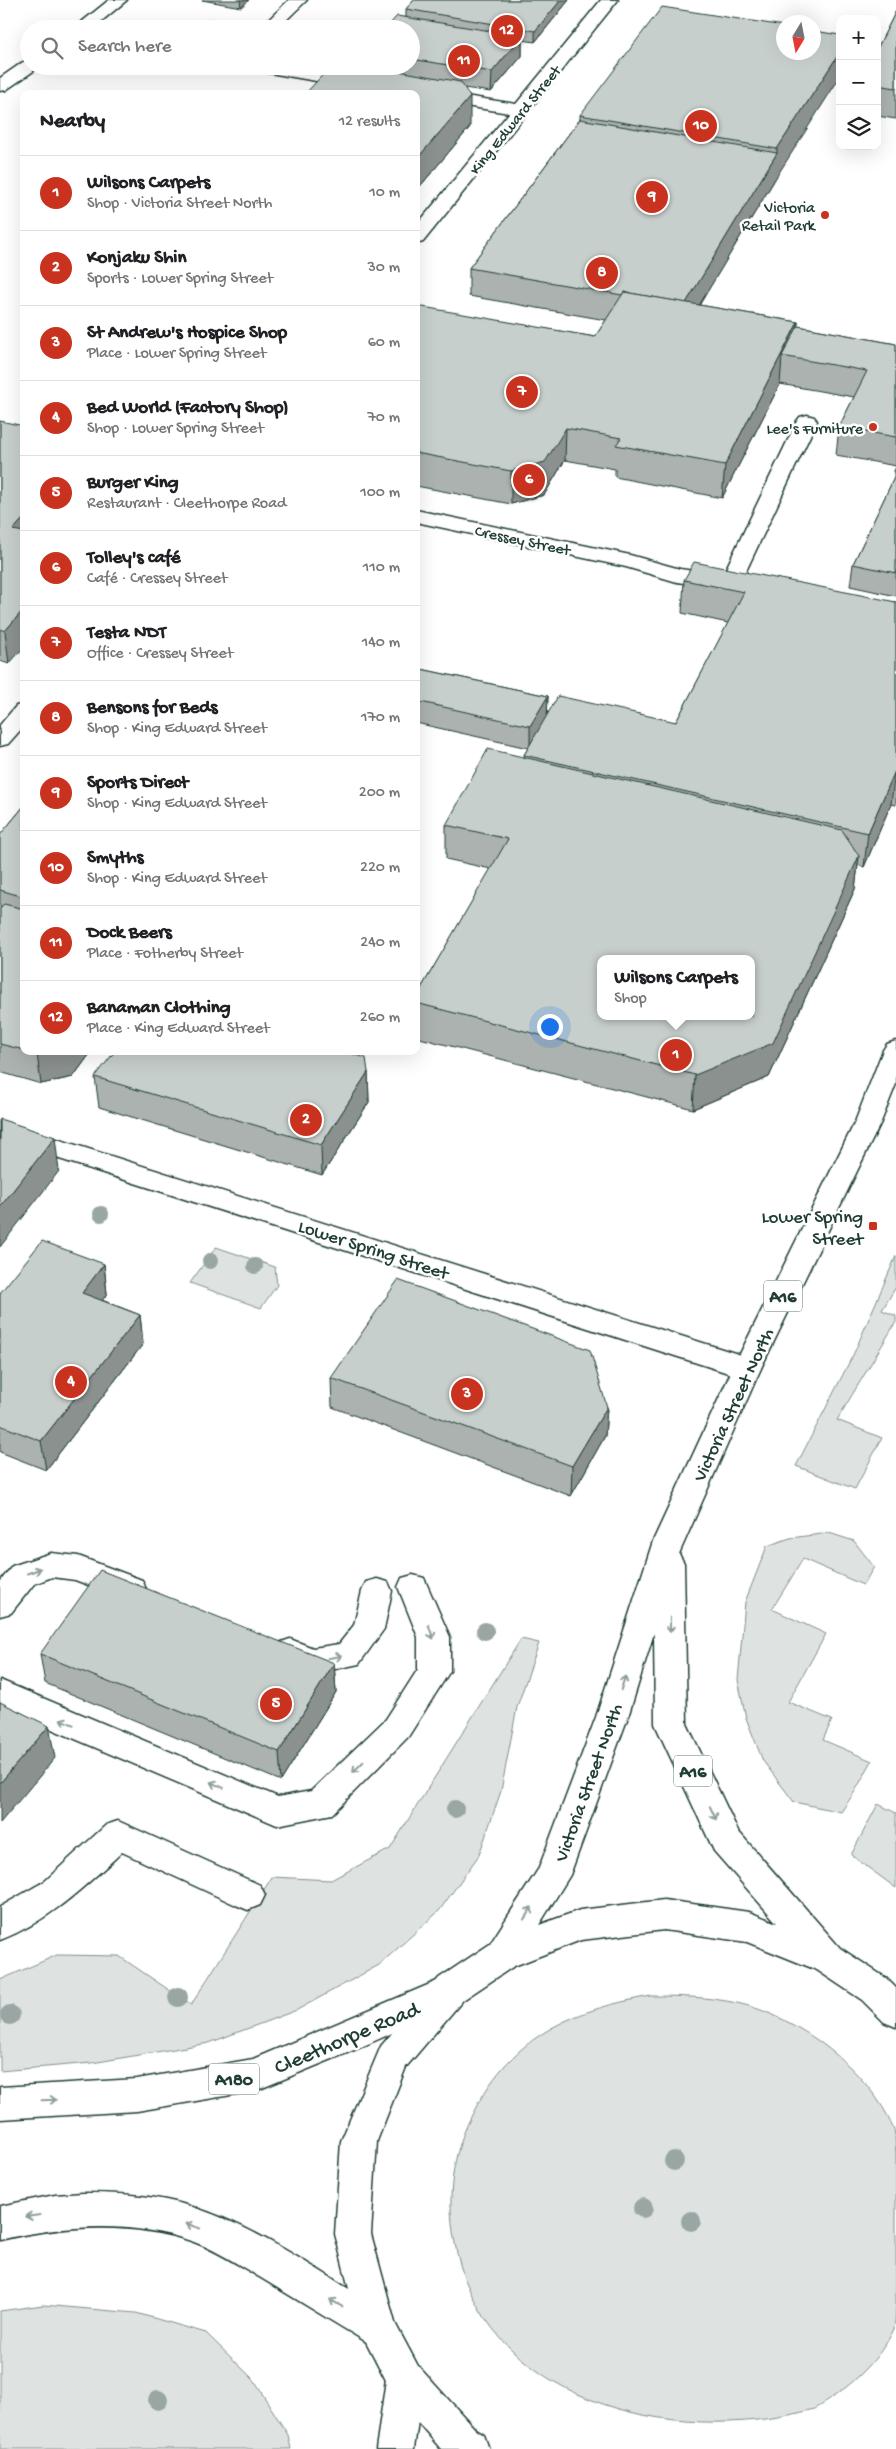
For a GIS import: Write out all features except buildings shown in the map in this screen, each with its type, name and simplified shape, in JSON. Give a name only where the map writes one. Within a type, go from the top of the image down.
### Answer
[{"type":"main road","points":[[277,20],[299,0]]},
{"type":"main road","name":"King Edward Street","points":[[420,233],[610,0]]},
{"type":"main road","points":[[93,20],[113,5]]},
{"type":"main road","points":[[0,70],[20,69]]},
{"type":"main road","points":[[0,86],[20,72]]},
{"type":"main road","points":[[310,75],[378,86]]},
{"type":"main road","points":[[420,93],[522,110]]},
{"type":"main road","name":"Cressey Street","points":[[420,517],[630,561],[677,575],[730,583],[807,421]]},
{"type":"main road","points":[[0,739],[20,716]]},
{"type":"main road","name":"Victoria Street North","points":[[502,1955],[552,1875],[612,1717],[668,1541],[748,1368],[868,1122],[896,1050]]},
{"type":"main road","name":"Lower Spring Street","points":[[0,1130],[748,1368]]},
{"type":"main road","name":"Victoria Street North","points":[[668,1541],[672,1724],[726,1841],[829,1959]]},
{"type":"main road","points":[[0,1604],[23,1575],[51,1565],[78,1568],[159,1600]]},
{"type":"main road","points":[[0,1694],[277,1811],[320,1804],[397,1728],[434,1671],[434,1637],[413,1587]]},
{"type":"main road","points":[[267,1643],[312,1661],[348,1655],[368,1629],[377,1591]]},
{"type":"main road","points":[[0,1925],[57,1891],[118,1835],[248,1895]]},
{"type":"main road","points":[[470,2449],[462,2444],[405,2379],[378,2328],[353,2234],[359,2141],[393,2057],[452,1989],[502,1955],[580,1925],[664,1915],[748,1927],[829,1959],[889,1999]]},
{"type":"main road","name":"Cleethorpe Road","points":[[0,2103],[137,2095],[255,2075],[347,2037],[452,1989]]},
{"type":"main road","points":[[0,2223],[24,2217],[61,2212],[120,2210],[173,2219],[220,2235],[378,2328]]},
{"type":"main road","points":[[395,2449],[405,2379]]},
{"type":"shaded area","points":[[216,1247],[275,1267],[277,1285],[261,1308],[190,1283]]},
{"type":"shaded area","points":[[896,1256],[896,1287],[882,1310],[896,1316],[896,1322],[837,1420],[882,1438],[855,1489],[796,1466],[854,1353]]},
{"type":"shaded area","points":[[829,1533],[854,1541],[874,1567],[863,1585],[803,1559],[772,1609],[826,1634],[788,1702],[832,1720],[823,1740],[872,1761],[841,1812],[794,1802],[763,1761],[746,1718],[738,1680],[745,1602],[767,1546],[790,1538]]},
{"type":"shaded area","points":[[521,1639],[539,1643],[517,1707],[501,1791],[479,1855],[439,1911],[379,1965],[297,2010],[209,2043],[92,2063],[0,2071],[0,1980],[57,1955],[119,1956],[191,2005],[272,1877],[331,1880],[390,1849]]},
{"type":"shaded area","points":[[878,1804],[896,1813],[896,1888],[851,1855]]},
{"type":"shaded area","points":[[651,1996],[694,1997],[726,2001],[760,2010],[784,2020],[807,2033],[850,2067],[883,2107],[894,2129],[896,2160],[896,2314],[894,2329],[879,2354],[860,2375],[826,2402],[814,2409],[759,2420],[701,2422],[644,2415],[590,2399],[542,2374],[501,2339],[471,2294],[454,2238],[451,2192],[459,2147],[470,2119],[486,2091],[503,2068],[522,2048],[544,2033],[567,2020],[593,2010]]},
{"type":"shaded area","points":[[43,2305],[136,2313],[206,2333],[253,2379],[288,2435],[291,2449],[0,2449],[0,2311]]},
{"type":"place","name":"Banaman Clothing","points":[[507,31]]},
{"type":"place","name":"Dock Beers","points":[[464,61]]},
{"type":"place","name":"Smyths","points":[[701,126]]},
{"type":"place","name":"Sports Direct","points":[[652,197]]},
{"type":"place","name":"Victoria Retail Park","points":[[825,215]]},
{"type":"place","name":"Bensons for Beds","points":[[602,273]]},
{"type":"place","name":"Testa NDT","points":[[522,392]]},
{"type":"place","name":"Lee's Furniture","points":[[873,427]]},
{"type":"place","name":"Tolley's café","points":[[529,480]]},
{"type":"place","name":"Wilsons Carpets","points":[[676,1055]]},
{"type":"place","name":"Konjaku Shin","points":[[306,1120]]},
{"type":"place","name":"Lower Spring Street","points":[[873,1226]]},
{"type":"place","name":"Bed World (Factory Shop)","points":[[71,1382]]},
{"type":"place","name":"St Andrew's Hospice Shop","points":[[467,1394]]},
{"type":"place","name":"Burger King","points":[[276,1704]]}]
